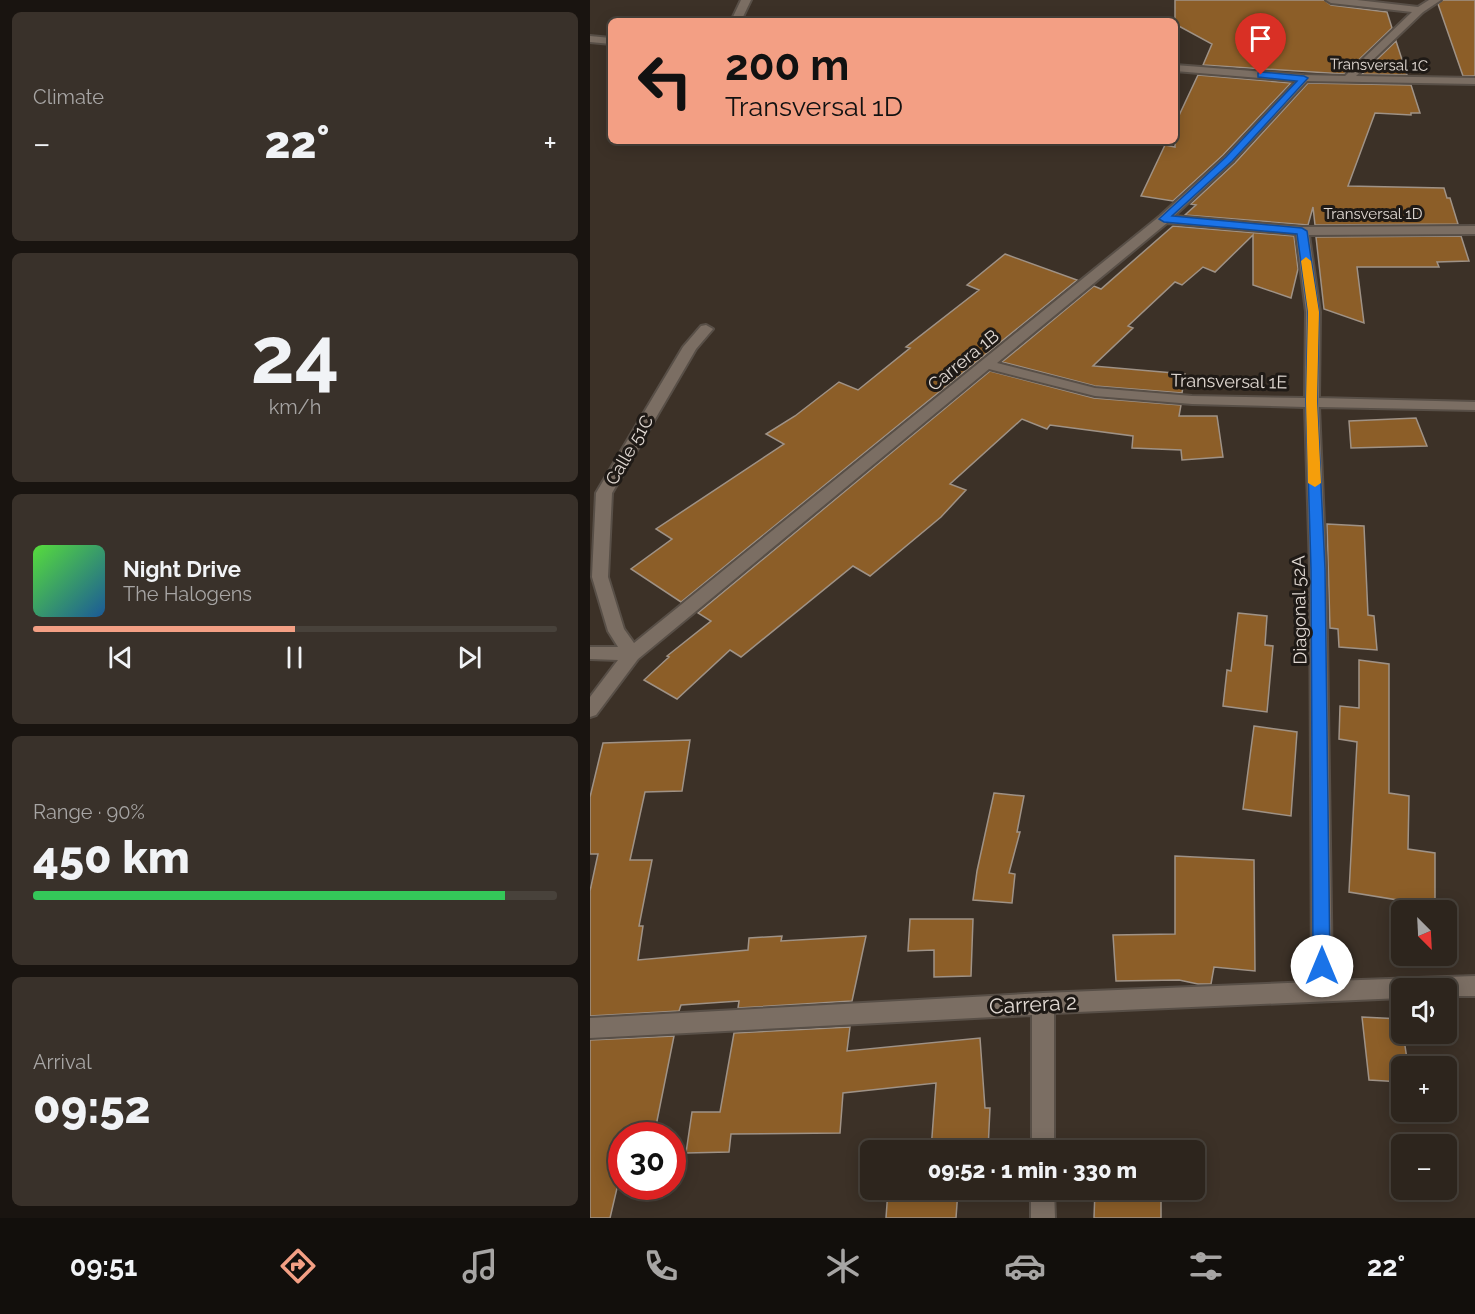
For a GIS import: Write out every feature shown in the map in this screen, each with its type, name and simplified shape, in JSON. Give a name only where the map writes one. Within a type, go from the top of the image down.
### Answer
[{"type":"street","points":[[737,18],[746,0]]},
{"type":"street","points":[[1331,0],[1420,10]]},
{"type":"street","points":[[1346,80],[1420,10],[1436,0]]},
{"type":"street","points":[[590,39],[608,41]]},
{"type":"street","name":"Transversal 1C","points":[[1178,68],[1346,80],[1475,81]]},
{"type":"street","name":"Carrera 1B","points":[[632,654],[1164,219],[1229,159],[1304,78]]},
{"type":"street","name":"Transversal 1D","points":[[1164,219],[1302,231],[1475,230]]},
{"type":"street","name":"Diagonal 52A","points":[[1302,231],[1313,312],[1312,401],[1318,569],[1322,989]]},
{"type":"street","name":"Calle 51C","points":[[632,654],[616,632],[600,577],[604,493],[690,347],[706,329]]},
{"type":"street","name":"Transversal 1E","points":[[986,364],[1095,392],[1192,400],[1475,406]]},
{"type":"street","points":[[590,653],[632,654]]},
{"type":"street","points":[[590,710],[632,654]]},
{"type":"street","name":"Carrera 2","points":[[590,1028],[1322,989],[1475,986]]},
{"type":"street","points":[[1043,1003],[1043,1140]]},
{"type":"street","points":[[1043,1200],[1043,1218]]},
{"type":"building","points":[[1175,0],[1324,0],[1331,5],[1387,12],[1392,28],[1344,74],[1203,65],[1212,44],[1178,26],[1178,18],[1175,18]]},
{"type":"building","points":[[1443,0],[1475,0],[1475,76],[1463,76],[1438,4]]},
{"type":"building","points":[[1396,41],[1407,75],[1362,74]]},
{"type":"building","points":[[1198,75],[1291,83],[1223,155],[1173,201],[1141,196],[1165,145],[1175,147],[1175,144],[1178,144],[1178,118]]},
{"type":"building","points":[[1308,83],[1411,85],[1420,113],[1411,113],[1411,115],[1375,113],[1348,186],[1444,188],[1447,198],[1450,198],[1458,224],[1315,225],[1313,207],[1308,225],[1185,215],[1196,205],[1191,204],[1235,163]]},
{"type":"building","points":[[1173,226],[1294,236],[1298,269],[1291,298],[1253,285],[1253,235],[1215,272],[1203,267],[1182,285],[1175,282],[1128,326],[1133,328],[1093,366],[1185,374],[1182,393],[1095,386],[1002,362],[1094,286],[1101,289]]},
{"type":"building","points":[[1461,236],[1469,261],[1437,262],[1439,267],[1357,267],[1364,323],[1324,309],[1316,237]]},
{"type":"building","points":[[1005,254],[1077,280],[681,602],[631,569],[672,539],[656,529],[784,444],[766,434],[795,416],[839,382],[858,390],[910,348],[906,347],[979,290],[967,285]]},
{"type":"building","points":[[990,371],[1094,398],[1181,405],[1179,416],[1217,416],[1223,457],[1182,460],[1181,450],[1132,448],[1133,436],[1050,425],[1047,429],[1022,419],[950,484],[966,490],[941,517],[870,576],[853,566],[741,657],[730,650],[677,699],[644,680],[669,657],[667,656],[711,621],[698,613]]},
{"type":"building","points":[[1416,418],[1427,446],[1351,448],[1349,421]]},
{"type":"building","points":[[1327,524],[1364,526],[1368,615],[1374,616],[1377,650],[1339,647],[1338,629],[1330,628]]},
{"type":"building","points":[[1238,613],[1267,616],[1265,645],[1273,646],[1267,712],[1223,706],[1227,670],[1231,671]]},
{"type":"building","points":[[1359,660],[1389,664],[1389,793],[1409,796],[1408,849],[1435,853],[1435,900],[1398,900],[1349,892],[1357,742],[1339,739],[1340,706],[1359,708]]},
{"type":"building","points":[[1254,726],[1297,732],[1291,816],[1243,809]]},
{"type":"building","points":[[690,740],[682,791],[645,792],[630,860],[652,860],[639,926],[643,926],[638,960],[748,950],[749,938],[782,936],[781,941],[866,936],[852,1001],[738,1008],[739,1001],[681,1005],[679,1011],[590,1016],[590,891],[598,854],[590,854],[590,797],[603,743]]},
{"type":"building","points":[[994,793],[1024,796],[1017,832],[1020,832],[1009,873],[1015,874],[1012,903],[973,900]]},
{"type":"building","points":[[1175,856],[1254,860],[1255,971],[1214,967],[1211,984],[1179,980],[1116,981],[1113,935],[1175,934]]},
{"type":"building","points":[[910,919],[973,919],[971,976],[934,977],[934,950],[908,951]]},
{"type":"building","points":[[1362,1017],[1391,1018],[1391,1044],[1405,1044],[1407,1056],[1391,1056],[1391,1081],[1369,1080]]},
{"type":"building","points":[[850,1027],[847,1051],[980,1038],[985,1108],[990,1108],[988,1140],[932,1140],[936,1083],[843,1093],[840,1133],[731,1134],[729,1152],[686,1153],[692,1112],[720,1112],[734,1033]]},
{"type":"building","points":[[674,1036],[657,1122],[608,1122],[608,1200],[614,1200],[610,1218],[590,1218],[590,1040]]},
{"type":"building","points":[[887,1200],[957,1200],[956,1218],[886,1218]]},
{"type":"building","points":[[1095,1200],[1161,1200],[1161,1218],[1094,1218]]},
{"type":"slow traffic","points":[[1306,261],[1313,312],[1312,401],[1315,483]]},
{"type":"route","points":[[1261,75],[1304,78],[1229,159],[1164,219],[1302,231],[1313,312],[1312,401],[1318,569],[1322,966]]}]
